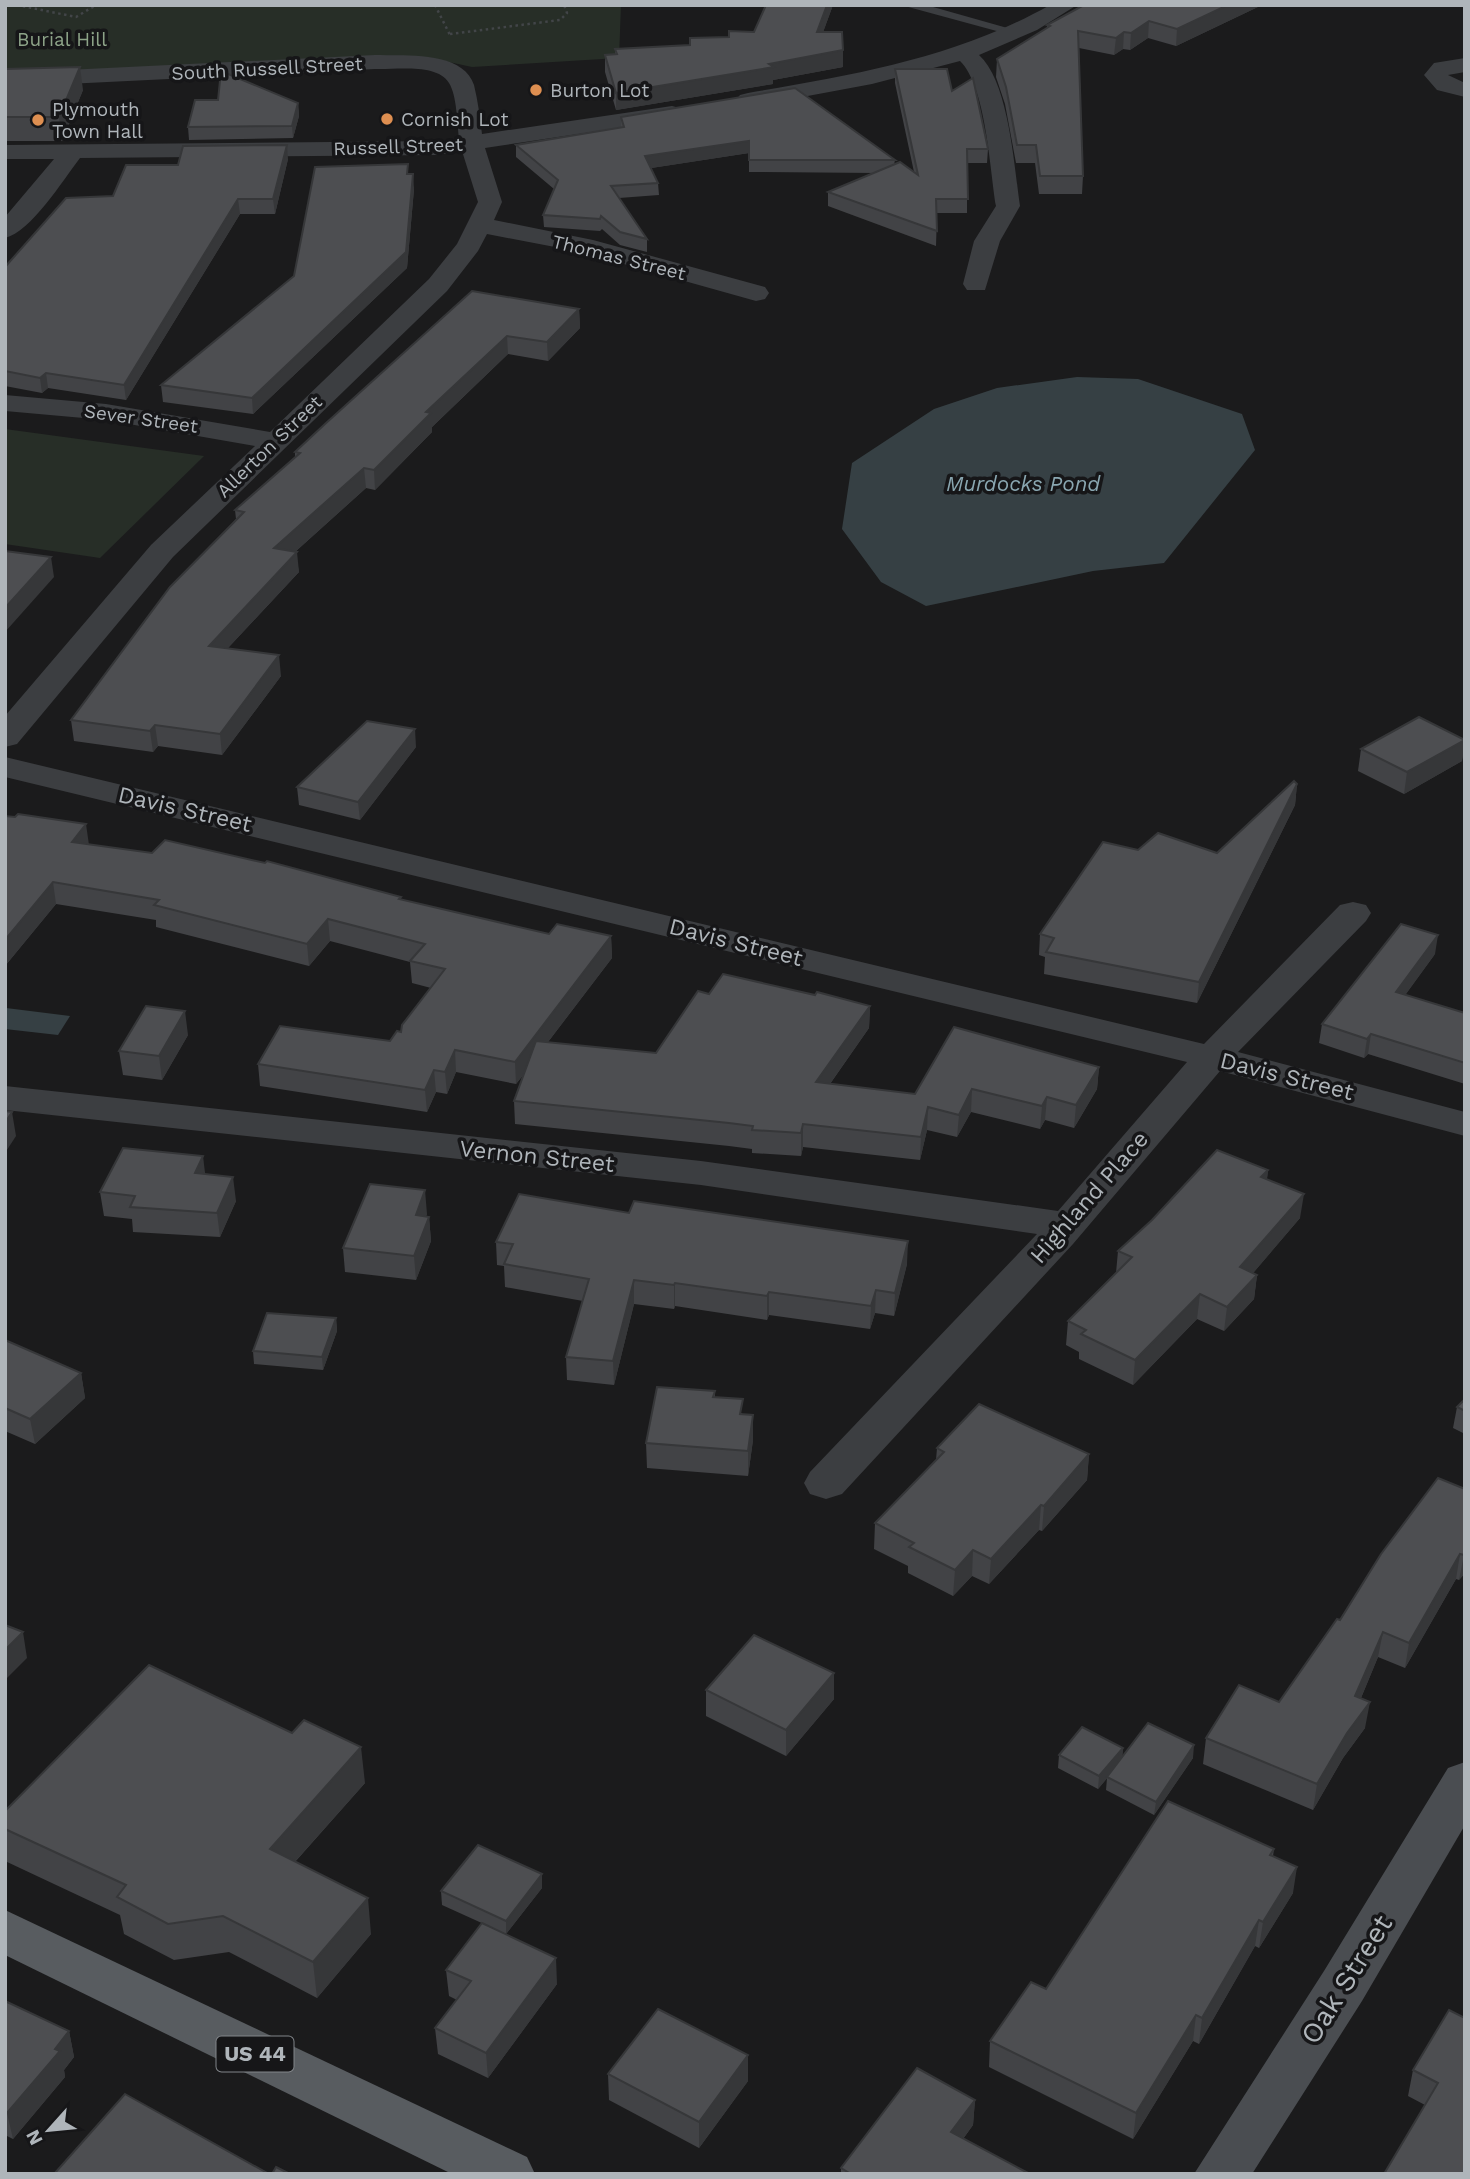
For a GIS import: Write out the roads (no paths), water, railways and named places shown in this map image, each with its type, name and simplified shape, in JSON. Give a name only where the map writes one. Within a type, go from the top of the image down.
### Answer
[{"type":"main road","name":"Oak Street","points":[[1223,2174],[1343,1986],[1465,1781]]},
{"type":"main road","name":"US 44","points":[[5,1931],[245,2050],[507,2174]]},
{"type":"street","points":[[722,104],[870,78],[966,55],[1066,5]]},
{"type":"street","points":[[966,55],[979,66],[993,113],[1008,206],[987,241],[976,284]]},
{"type":"street","name":"South Russell Street","points":[[5,80],[375,62],[428,64],[451,72],[461,83],[472,144]]},
{"type":"street","points":[[1465,65],[1442,68],[1435,75],[1445,85],[1465,90]]},
{"type":"street","name":"Russell Street","points":[[5,152],[426,148],[472,144],[695,109]]},
{"type":"street","name":"Allerton Street","points":[[5,737],[162,551],[438,285],[469,246],[490,202],[472,144]]},
{"type":"street","points":[[5,231],[29,207],[73,151]]},
{"type":"street","name":"Thomas Street","points":[[481,225],[584,245],[756,293]]},
{"type":"street","name":"Sever Street","points":[[5,402],[106,412],[275,441]]},
{"type":"street","points":[[5,688],[41,693]]},
{"type":"street","name":"Davis Street","points":[[5,767],[749,945],[1047,1020],[1212,1057],[1465,1124]]},
{"type":"street","name":"Highland Place","points":[[827,1483],[1066,1226],[1212,1057],[1353,914]]},
{"type":"street","name":"Vernon Street","points":[[5,1098],[701,1173],[1066,1226]]},
{"type":"lane","points":[[908,5],[1015,32]]},
{"type":"water","name":"Murdocks Pond","points":[[1077,377],[1138,379],[1242,414],[1255,450],[1164,563],[1093,571],[926,606],[881,582],[842,529],[852,463],[934,409],[997,388]]},
{"type":"water","points":[[6,1008],[70,1016],[58,1035],[5,1029]]},
{"type":"place","name":"Burton Lot","points":[[536,90]]},
{"type":"place","name":"Cornish Lot","points":[[387,119]]},
{"type":"place","name":"Plymouth Town Hall","points":[[38,120]]},
{"type":"park label","name":"Burial Hill","points":[[62,39]]}]
